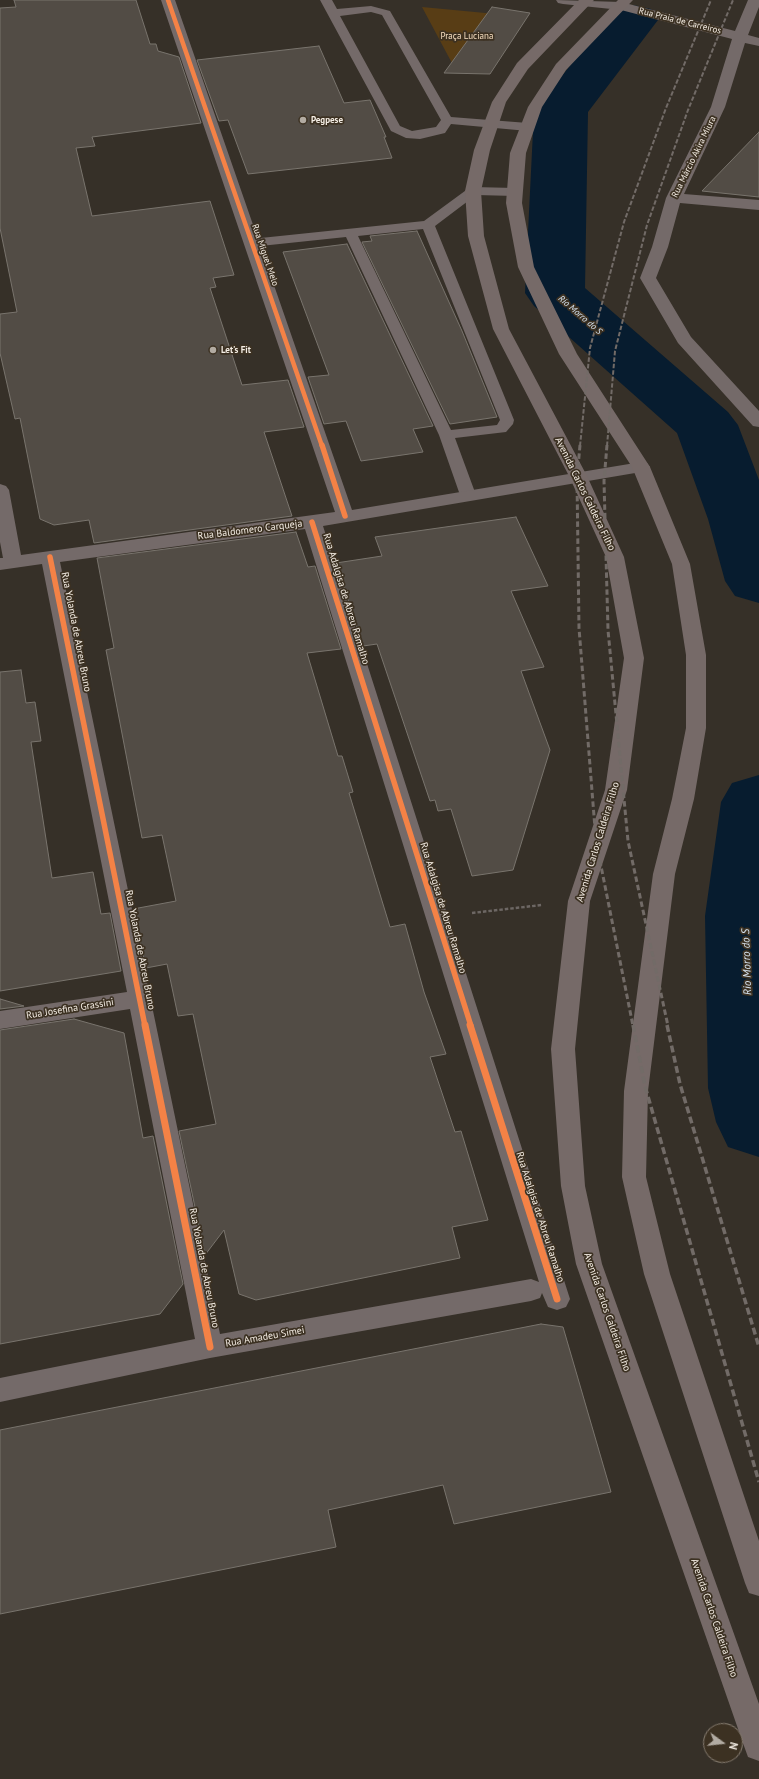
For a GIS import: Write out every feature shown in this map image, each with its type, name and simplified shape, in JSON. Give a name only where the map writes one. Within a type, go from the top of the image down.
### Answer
[{"type":"main road","name":"Avenida Carlos Caldeira Filho","points":[[586,1],[522,66],[499,102],[482,150],[473,191],[476,236],[501,329],[578,476],[615,557],[634,658],[616,790],[579,901],[563,1049],[573,1186],[589,1264],[759,1746]]},
{"type":"main road","points":[[623,3],[561,67],[536,107],[518,153],[514,203],[526,266],[568,354],[640,467],[681,564],[696,655],[696,728],[683,799],[664,874],[636,1091],[634,1177],[657,1274],[759,1583]]},
{"type":"street","name":"Rua Miguel Melo","points":[[168,0],[345,516]]},
{"type":"street","name":"Rua Praia de Carreiros","points":[[563,0],[623,3],[759,42]]},
{"type":"street","name":"Rua Márcio Akira Miura","points":[[755,0],[740,36],[718,107],[674,198],[660,248],[648,278],[684,339],[759,422]]},
{"type":"street","points":[[674,198],[759,205]]},
{"type":"street","name":"Rua Baldomero Carqueja","points":[[7,563],[50,556],[312,522],[578,476],[640,467]]},
{"type":"street","points":[[0,490],[7,563]]},
{"type":"street","name":"Rua Adalgisa de Abreu Ramalho","points":[[312,522],[556,1299]]},
{"type":"street","name":"Rua Yolanda de Abreu Bruno","points":[[50,556],[210,1347]]},
{"type":"street","name":"Rua Josefina Grassini","points":[[0,1020],[140,999]]},
{"type":"street","name":"Rua Amadeu Simei","points":[[0,1390],[210,1347],[531,1290]]},
{"type":"lane","points":[[326,0],[395,128],[410,134],[420,135],[441,130],[447,120]]},
{"type":"lane","points":[[333,13],[370,9],[386,13],[447,120]]},
{"type":"lane","points":[[447,120],[528,128]]},
{"type":"lane","points":[[251,243],[428,224],[473,191],[515,192]]},
{"type":"lane","points":[[428,224],[507,420],[506,424],[501,429],[446,435]]},
{"type":"lane","points":[[350,232],[446,435],[468,495]]},
{"type":"path","points":[[435,917],[579,901]]},
{"type":"green space","name":"Praça Luciana","points":[[422,7],[517,16],[453,65]]},
{"type":"building","points":[[14,0],[136,0],[150,44],[156,44],[158,51],[179,57],[201,123],[92,137],[95,146],[76,148],[92,216],[210,201],[234,275],[213,278],[216,287],[210,288],[242,385],[288,380],[304,427],[264,432],[292,516],[94,543],[89,520],[54,525],[40,519],[20,418],[15,419],[0,353],[0,314],[17,312],[0,228],[0,8],[16,7]]},
{"type":"building","points":[[492,7],[530,13],[490,74],[444,73]]},
{"type":"building","name":"Pegpese","points":[[319,46],[344,103],[370,100],[386,137],[384,137],[392,158],[248,174],[228,120],[219,121],[197,60]]},
{"type":"building","points":[[759,132],[759,197],[702,191]]},
{"type":"building","points":[[417,231],[462,331],[497,417],[450,424],[362,242],[372,241],[370,236]]},
{"type":"building","points":[[347,244],[433,426],[413,429],[423,452],[361,461],[346,421],[324,424],[308,377],[329,375],[283,252]]},
{"type":"building","points":[[516,517],[548,586],[511,591],[544,667],[521,671],[550,750],[513,870],[472,876],[451,809],[438,811],[435,800],[430,801],[377,644],[363,646],[336,563],[382,556],[375,537]]},
{"type":"building","points":[[296,532],[308,567],[315,566],[341,649],[307,653],[338,756],[342,756],[353,792],[349,793],[390,927],[405,924],[424,992],[446,1054],[430,1057],[455,1132],[461,1131],[488,1220],[452,1227],[460,1258],[256,1300],[239,1294],[224,1230],[205,1255],[179,1131],[216,1124],[193,1014],[178,1016],[167,964],[146,968],[133,909],[176,901],[162,835],[142,838],[106,650],[114,648],[97,558]]},
{"type":"building","points":[[21,670],[26,703],[35,702],[41,741],[31,742],[52,878],[93,872],[101,914],[110,913],[121,971],[0,991],[0,672]]},
{"type":"building","points":[[0,999],[24,1006],[0,1009]]},
{"type":"building","points":[[74,1019],[124,1033],[143,1138],[153,1136],[183,1284],[160,1314],[0,1344],[0,1030]]},
{"type":"building","points":[[541,1324],[563,1327],[611,1492],[454,1524],[443,1485],[328,1510],[336,1547],[0,1614],[0,1430]]},
{"type":"waterway","name":"Rio Morro do S","points":[[633,20],[561,111],[555,293],[706,425],[741,519],[759,581]]},
{"type":"waterway","name":"Rio Morro do S","points":[[759,802],[745,916],[751,1088],[759,1122]]},
{"type":"railway","points":[[580,446],[590,348],[624,222],[666,108],[711,0]]},
{"type":"railway","points":[[607,446],[615,351],[647,225],[688,110],[733,0]]},
{"type":"railway","points":[[580,445],[577,479],[579,628],[596,841],[633,1026]]},
{"type":"railway","points":[[607,445],[604,481],[608,630],[628,841],[668,1026]]},
{"type":"railway","points":[[633,1025],[645,1086],[759,1482]]},
{"type":"railway","points":[[667,1025],[680,1084],[759,1347]]},
{"type":"cycle path","points":[[168,0],[345,516]]},
{"type":"cycle path","points":[[312,522],[557,1299]]},
{"type":"cycle path","points":[[50,557],[210,1347]]},
{"type":"place","name":"Pegpese","points":[[303,120]]},
{"type":"place","name":"Let's Fit","points":[[213,350]]}]
